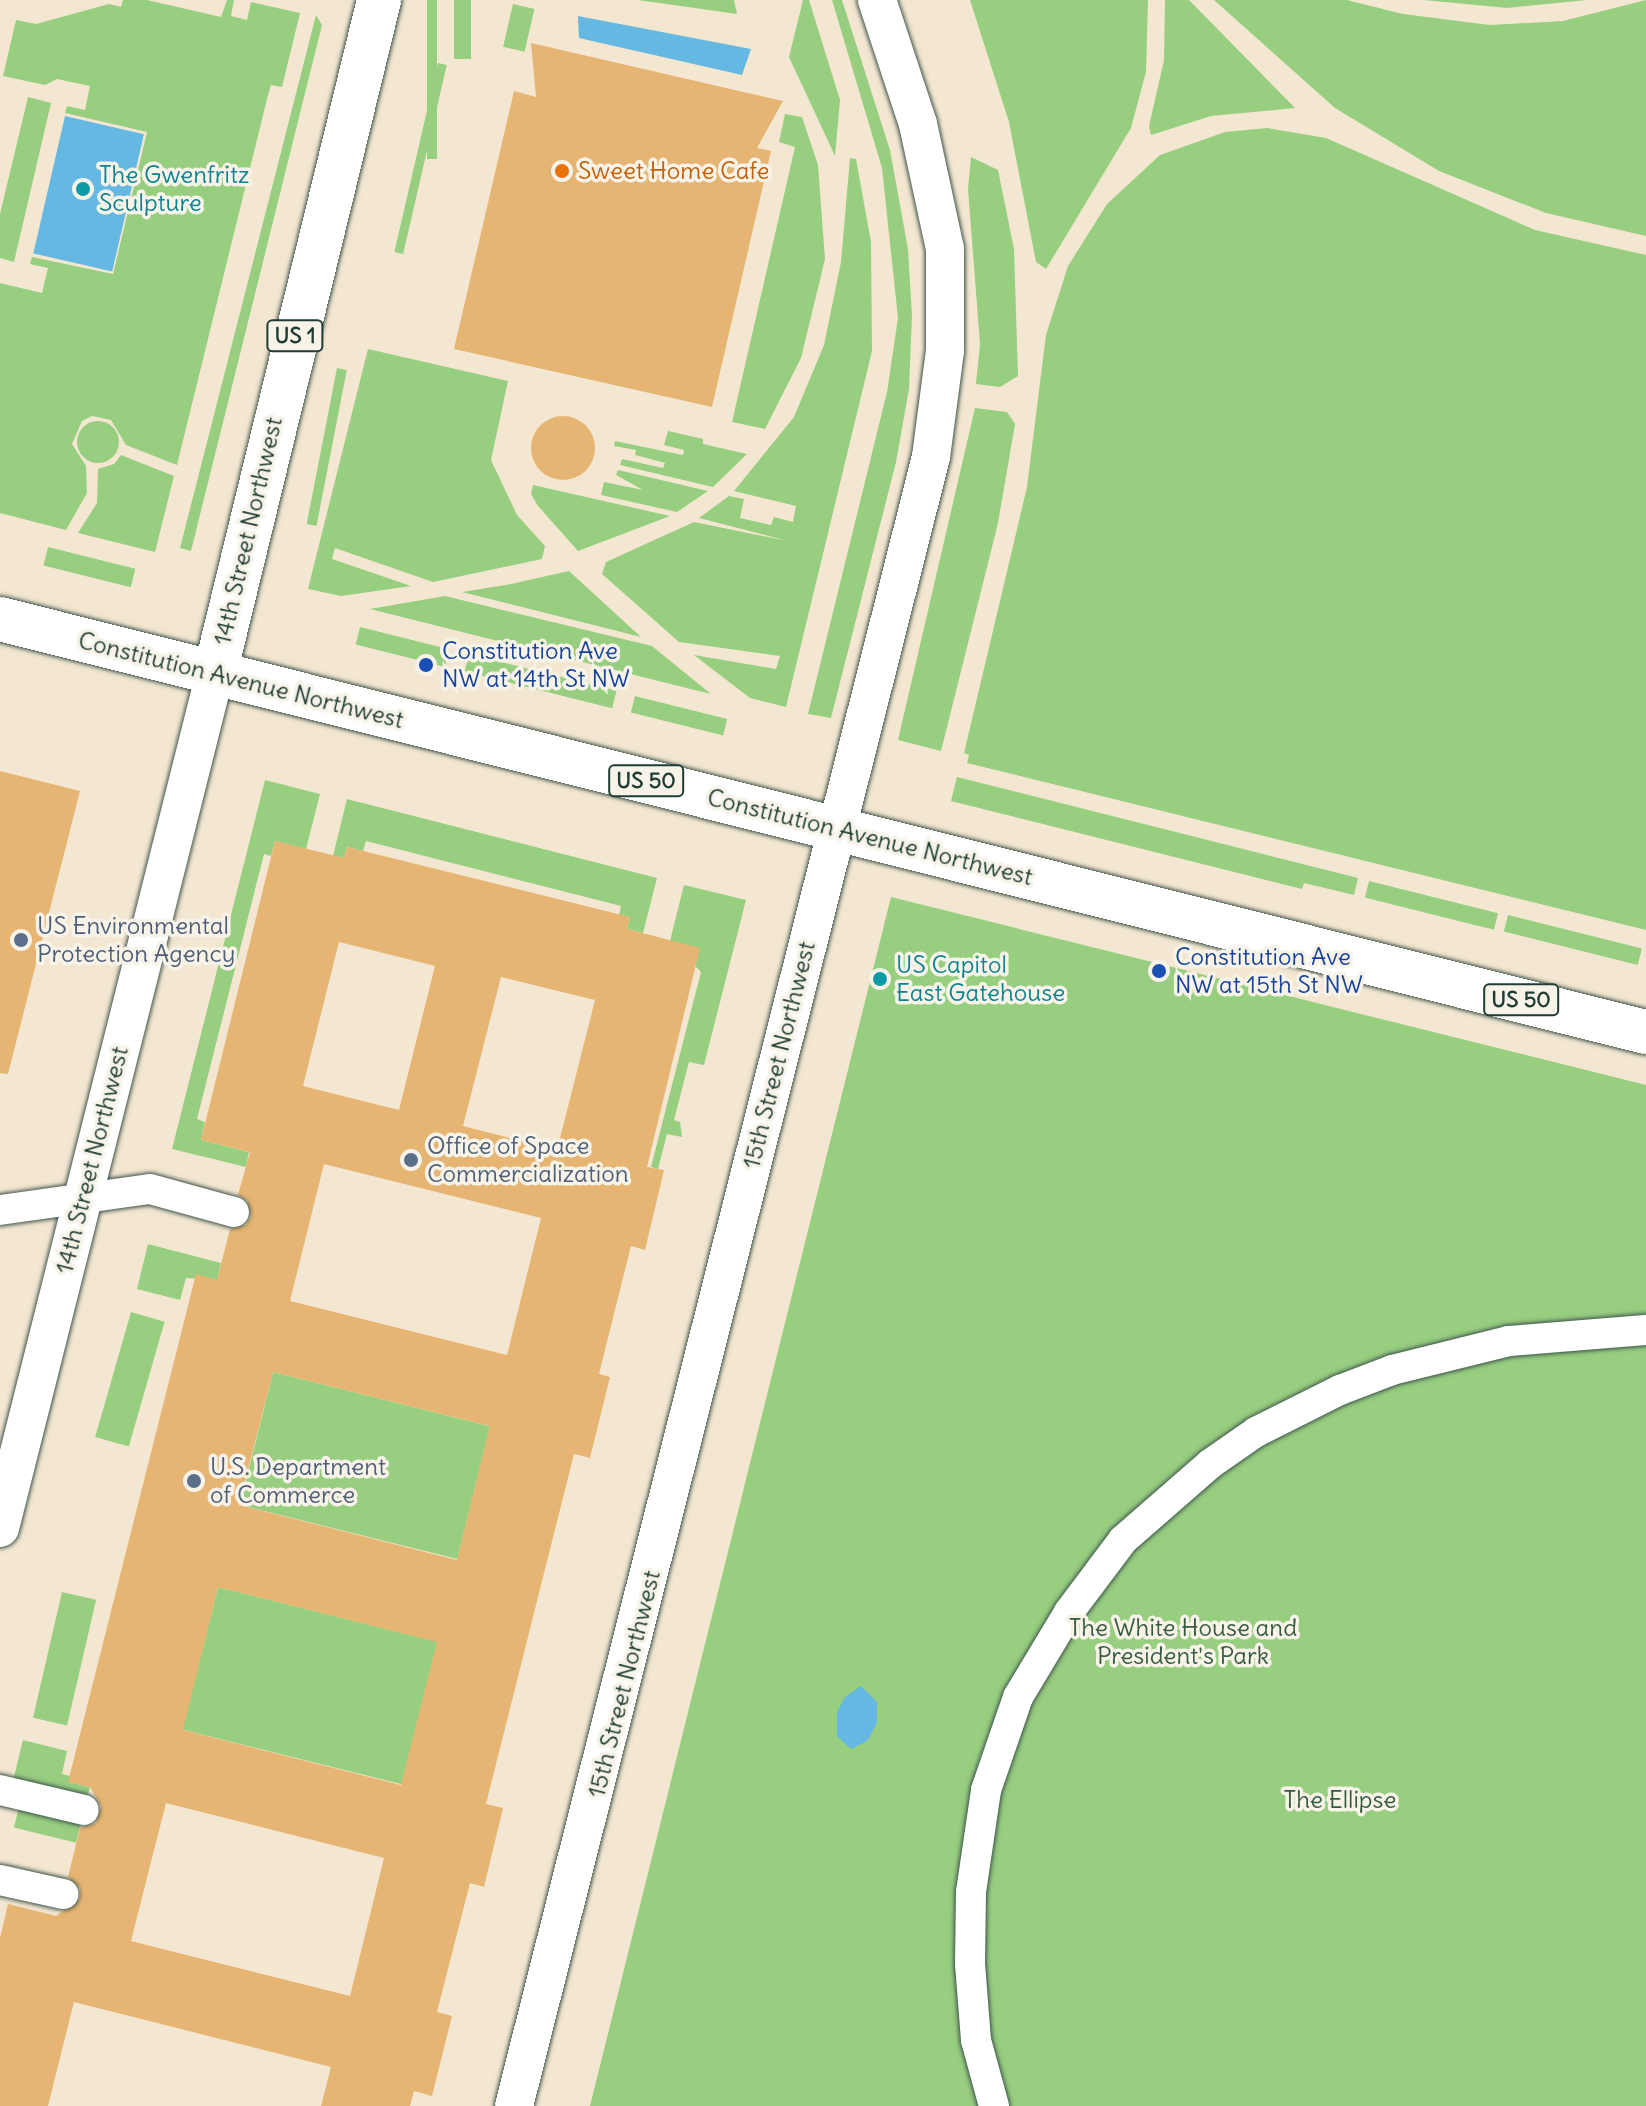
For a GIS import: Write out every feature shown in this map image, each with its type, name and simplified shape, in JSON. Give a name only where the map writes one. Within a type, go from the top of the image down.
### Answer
[{"type":"highway","name":"14th Street Northwest","points":[[215,673],[379,0]]},
{"type":"highway","name":"Constitution Avenue Northwest","points":[[0,619],[1646,1032]]},
{"type":"main road","name":"15th Street Northwest","points":[[514,2106],[931,457],[947,319],[941,215],[877,0]]},
{"type":"main road","name":"14th Street Northwest","points":[[0,1528],[215,673]]},
{"type":"lane","points":[[0,1210],[150,1189],[234,1212]]},
{"type":"lane","points":[[994,2106],[976,2040],[970,1964],[973,1878],[986,1790],[1018,1697],[1069,1612],[1123,1540],[1182,1484],[1256,1432],[1353,1385],[1392,1370],[1509,1341],[1646,1330]]},
{"type":"lane","points":[[0,1790],[84,1810]]},
{"type":"lane","points":[[0,1880],[63,1894]]},
{"type":"green space","points":[[123,0],[147,0],[221,17],[227,0],[234,0],[231,16],[247,20],[251,2],[300,13],[282,87],[271,85],[268,95],[177,465],[126,445],[111,420],[92,416],[82,421],[72,444],[86,466],[87,493],[66,530],[0,513],[0,283],[42,293],[48,268],[30,264],[32,257],[113,274],[147,132],[65,113],[67,106],[85,110],[90,86],[57,79],[45,85],[3,76],[16,20],[36,24],[109,4],[121,7]]},
{"type":"green space","points":[[427,0],[437,0],[437,159],[427,159]]},
{"type":"green space","points":[[454,0],[471,0],[471,59],[454,59]]},
{"type":"green space","points":[[638,0],[734,0],[737,14]]},
{"type":"green space","points":[[803,0],[809,0],[840,100],[835,156],[789,57]]},
{"type":"green space","points":[[832,0],[842,0],[890,150],[908,249],[912,315],[909,389],[896,462],[831,718],[808,714],[887,392],[898,318],[882,168]]},
{"type":"green space","points":[[970,0],[1148,0],[1146,72],[1131,128],[1046,269],[1036,262],[1009,122]]},
{"type":"green space","points":[[1165,0],[1189,0],[1295,108],[1211,116],[1151,135],[1149,126],[1164,60]]},
{"type":"green space","points":[[1214,0],[1347,0],[1403,14],[1490,25],[1563,21],[1646,0],[1646,236],[1546,213],[1439,171],[1335,108]]},
{"type":"green space","points":[[1424,0],[1587,0],[1507,8]]},
{"type":"green space","points":[[513,4],[534,9],[525,52],[503,47]]},
{"type":"green space","points":[[316,15],[322,25],[191,551],[180,548]]},
{"type":"green space","points":[[438,63],[447,65],[403,254],[394,252]]},
{"type":"green space","points":[[28,97],[51,103],[14,262],[0,258],[0,214]]},
{"type":"green space","points":[[785,114],[802,117],[818,165],[825,259],[801,358],[765,429],[732,422],[795,147],[779,142]]},
{"type":"green space","points":[[1267,128],[1326,138],[1535,230],[1646,255],[1646,930],[967,763],[969,755],[964,753],[1027,487],[1046,335],[1068,266],[1107,204],[1160,155],[1225,132]]},
{"type":"green space","points":[[971,157],[998,170],[1014,249],[1018,376],[1000,387],[976,384],[980,344],[968,189]]},
{"type":"green space","points":[[850,158],[856,159],[871,242],[872,351],[786,707],[750,698],[694,655],[776,669],[780,656],[679,642],[602,574],[606,562],[694,522],[788,541],[699,518],[729,496],[744,499],[740,518],[771,525],[774,517],[793,522],[796,506],[734,491],[794,417],[824,345],[841,262]]},
{"type":"green space","points":[[368,349],[508,381],[491,460],[517,515],[545,546],[542,559],[433,582],[335,548],[332,559],[411,586],[341,596],[308,589]]},
{"type":"green space","points":[[337,368],[347,370],[316,526],[307,524]]},
{"type":"green space","points":[[975,408],[1007,412],[1015,424],[998,523],[941,751],[898,740]]},
{"type":"green space","points":[[98,421],[113,427],[119,442],[113,457],[98,463],[83,457],[77,442],[83,427]]},
{"type":"green space","points":[[668,431],[703,439],[703,444],[747,454],[713,487],[620,465],[622,459],[663,468],[665,463],[635,455],[636,450],[614,446],[615,441],[683,455],[684,450],[664,445]]},
{"type":"green space","points":[[121,455],[174,476],[155,552],[78,533],[97,503],[98,469],[114,464]]},
{"type":"green space","points":[[618,470],[708,491],[677,512],[601,495],[604,482],[643,490],[616,475]]},
{"type":"green space","points":[[533,485],[670,516],[578,551],[538,506],[531,494]]},
{"type":"green space","points":[[48,547],[135,569],[131,587],[43,565]]},
{"type":"green space","points":[[569,571],[641,637],[462,592],[511,584]]},
{"type":"green space","points":[[445,596],[652,646],[711,694],[370,609]]},
{"type":"green space","points":[[360,627],[449,649],[445,667],[356,644]]},
{"type":"green space","points":[[469,654],[616,691],[612,708],[465,671]]},
{"type":"green space","points":[[635,696],[727,719],[723,735],[631,712]]},
{"type":"green space","points":[[957,777],[1358,878],[1354,895],[1304,883],[1302,889],[951,801]]},
{"type":"green space","points":[[265,780],[320,794],[306,849],[275,841],[271,856],[264,854],[197,1119],[205,1122],[201,1140],[249,1152],[246,1167],[172,1149]]},
{"type":"green space","points":[[347,799],[657,878],[643,933],[627,929],[630,918],[619,915],[621,906],[366,841],[363,851],[347,847],[344,858],[333,856]]},
{"type":"green space","points":[[1369,881],[1498,913],[1494,930],[1365,897]]},
{"type":"green space","points":[[684,885],[746,900],[704,1065],[689,1062],[674,1120],[680,1122],[682,1137],[667,1134],[658,1169],[651,1167],[701,972],[670,941]]},
{"type":"green space","name":"The White House and President's Park","points":[[891,897],[1646,1085],[1646,2106],[590,2106]]},
{"type":"green space","points":[[1508,915],[1642,948],[1638,965],[1504,931]]},
{"type":"green space","points":[[148,1244],[221,1263],[217,1280],[186,1278],[180,1300],[137,1289]]},
{"type":"green space","points":[[131,1312],[165,1322],[129,1447],[95,1437]]},
{"type":"green space","points":[[273,1372],[490,1426],[457,1559],[240,1505]]},
{"type":"green space","points":[[218,1587],[437,1642],[402,1784],[182,1730]]},
{"type":"green space","points":[[62,1592],[96,1600],[67,1726],[33,1718]]},
{"type":"green space","points":[[23,1740],[67,1751],[62,1774],[70,1776],[69,1782],[90,1787],[86,1804],[12,1785]]},
{"type":"green space","points":[[19,1807],[81,1822],[76,1843],[14,1827]]},
{"type":"water","points":[[578,16],[751,49],[742,75],[579,38]]},
{"type":"water","points":[[65,116],[144,134],[112,272],[33,253]]},
{"type":"water","points":[[861,1686],[877,1702],[877,1723],[867,1741],[851,1749],[837,1736],[837,1712],[845,1697]]},
{"type":"building","points":[[531,43],[783,101],[757,148],[771,151],[712,407],[454,349],[514,91],[536,97]]},
{"type":"building","points":[[557,416],[569,416],[586,425],[593,436],[593,460],[586,471],[569,480],[557,480],[545,475],[536,466],[531,454],[531,442],[536,430],[545,421]]},
{"type":"building","name":"US Environmental Protection Agency","points":[[0,771],[80,791],[8,1074],[0,1073]]},
{"type":"building","name":"U.S. Department of Commerce","points":[[275,841],[344,858],[347,847],[630,917],[627,929],[700,948],[647,1167],[664,1170],[645,1250],[631,1246],[599,1374],[610,1377],[590,1458],[574,1454],[486,1804],[503,1808],[484,1887],[470,1883],[437,2012],[452,2016],[432,2096],[414,2091],[410,2106],[321,2106],[331,2067],[74,2002],[48,2106],[0,2106],[0,1938],[8,1904],[56,1916],[80,1899],[80,1888],[68,1877],[80,1828],[96,1823],[101,1806],[90,1787],[68,1782],[196,1274],[217,1280],[230,1229],[246,1225],[251,1216],[247,1200],[238,1195],[250,1152],[201,1140]],"holes":[[[339,942],[435,966],[399,1110],[303,1086]],[[501,977],[595,1000],[557,1150],[463,1126]],[[324,1164],[541,1218],[507,1355],[290,1301]],[[273,1372],[490,1426],[457,1560],[239,1505]],[[218,1587],[437,1642],[401,1785],[183,1730]],[[166,1803],[384,1858],[350,1996],[131,1941]]]},
{"type":"place","name":"Sweet Home Cafe","points":[[562,171]]},
{"type":"place","name":"The Gwenfritz Sculpture","points":[[83,189]]},
{"type":"place","name":"Constitution Ave NW at 14th St NW","points":[[426,665]]},
{"type":"place","name":"US Environmental Protection Agency","points":[[21,940]]},
{"type":"place","name":"Constitution Ave NW at 15th St NW","points":[[1159,971]]},
{"type":"place","name":"US Capitol East Gatehouse","points":[[880,979]]},
{"type":"place","name":"Office of Space Commercialization","points":[[411,1160]]},
{"type":"place","name":"U.S. Department of Commerce","points":[[194,1481]]},
{"type":"park label","name":"The Ellipse","points":[[1340,1800]]}]
